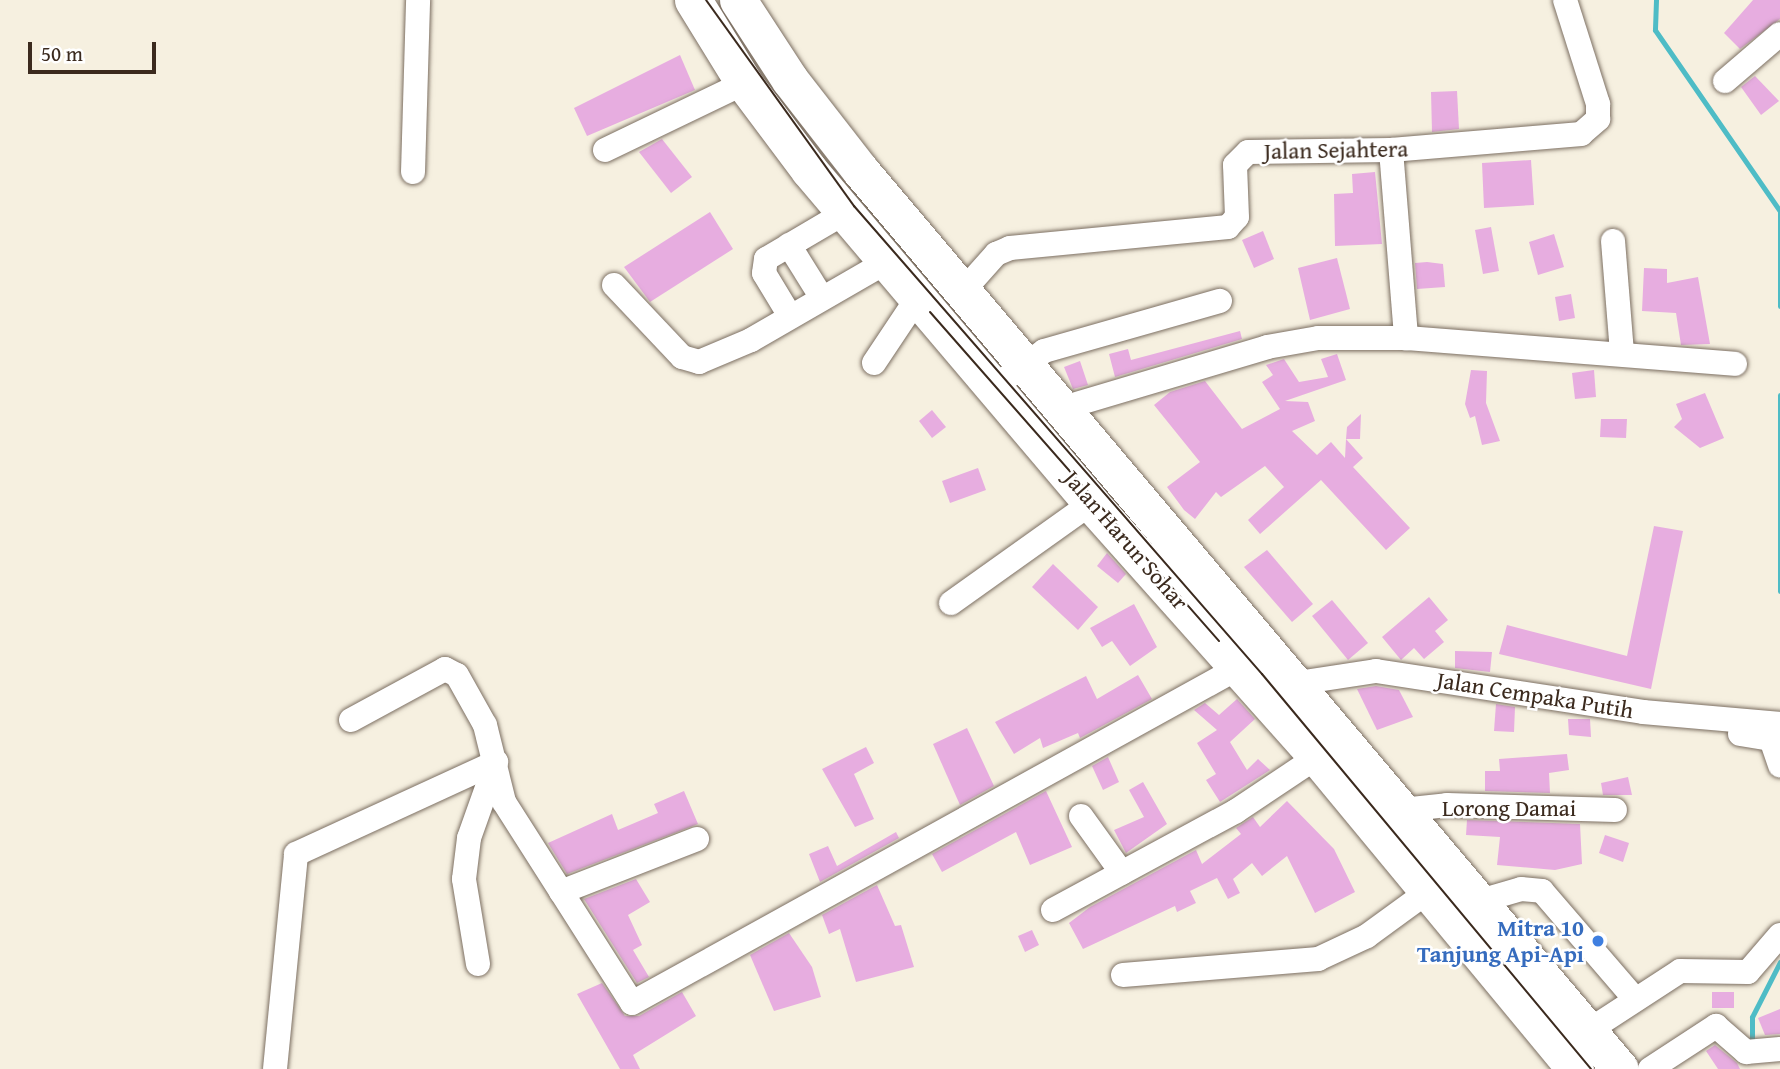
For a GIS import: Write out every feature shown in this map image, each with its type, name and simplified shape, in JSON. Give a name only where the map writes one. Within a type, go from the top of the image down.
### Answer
[{"type":"highway","name":"Jalan Harun Sohar","points":[[693,0],[744,83],[846,212],[1091,503],[1240,667],[1317,757],[1426,893],[1575,1069]]},
{"type":"highway","name":"Jalan Harun Sohar","points":[[738,0],[789,80],[963,291],[1291,684],[1480,901],[1620,1069]]},
{"type":"street","points":[[413,172],[418,0]]},
{"type":"street","name":"Jalan Sejahtera","points":[[963,291],[996,254],[1010,248],[1228,227],[1237,217],[1236,165],[1248,152],[1391,150],[1581,134],[1598,119],[1598,104],[1565,0]]},
{"type":"street","points":[[1725,81],[1780,34]]},
{"type":"street","points":[[605,150],[744,83]]},
{"type":"street","points":[[1391,150],[1406,338]]},
{"type":"street","points":[[790,316],[763,266],[789,245],[846,212]]},
{"type":"street","points":[[1613,242],[1622,353]]},
{"type":"street","points":[[789,245],[822,298]]},
{"type":"street","points":[[614,285],[689,360],[710,360],[888,261]]},
{"type":"street","points":[[874,363],[918,296]]},
{"type":"street","points":[[995,386],[1044,351],[1220,301]]},
{"type":"street","points":[[1063,408],[1293,340],[1406,338],[1735,364]]},
{"type":"street","points":[[951,603],[1091,503]]},
{"type":"street","points":[[351,720],[450,669],[485,725],[504,802],[624,999],[637,1001],[1240,667]]},
{"type":"street","name":"Jalan Cempaka Putih","points":[[1291,684],[1376,671],[1643,712],[1780,724]]},
{"type":"street","points":[[1668,728],[1768,738],[1780,765]]},
{"type":"street","points":[[1053,910],[1122,873],[1317,757]]},
{"type":"street","points":[[478,964],[464,878],[469,838],[496,762]]},
{"type":"street","points":[[275,1069],[296,854],[496,762]]},
{"type":"street","name":"Lorong Damai","points":[[1402,810],[1447,805],[1615,810]]},
{"type":"street","points":[[1081,816],[1122,873]]},
{"type":"street","points":[[561,892],[697,839]]},
{"type":"street","points":[[1480,901],[1521,889],[1542,891],[1634,998]]},
{"type":"street","points":[[1123,975],[1318,959],[1367,936],[1426,893]]},
{"type":"street","points":[[1588,1031],[1634,998],[1680,971],[1748,972],[1780,935]]},
{"type":"street","points":[[1650,1069],[1716,1026],[1761,1052]]},
{"type":"building","points":[[1753,0],[1780,0],[1780,19],[1740,49],[1724,33]]},
{"type":"building","points":[[680,55],[695,90],[587,136],[574,108]]},
{"type":"building","points":[[1755,76],[1779,101],[1761,115],[1741,87]]},
{"type":"building","points":[[1457,91],[1459,129],[1432,132],[1431,92]]},
{"type":"building","points":[[662,139],[692,177],[671,193],[639,152]]},
{"type":"building","points":[[1531,160],[1534,205],[1484,208],[1482,163]]},
{"type":"building","points":[[1375,172],[1382,244],[1335,246],[1334,194],[1353,193],[1352,174]]},
{"type":"building","points":[[710,212],[733,249],[650,302],[624,267]]},
{"type":"building","points":[[1491,227],[1499,271],[1483,274],[1475,230]]},
{"type":"building","points":[[1263,231],[1274,259],[1254,268],[1242,240]]},
{"type":"building","points":[[1554,234],[1564,267],[1538,275],[1529,242]]},
{"type":"building","points":[[1337,258],[1350,309],[1310,320],[1298,268]]},
{"type":"building","points":[[1415,263],[1443,264],[1445,287],[1417,289]]},
{"type":"building","points":[[1644,268],[1667,269],[1667,283],[1698,277],[1710,344],[1681,345],[1676,313],[1642,311]]},
{"type":"building","points":[[1571,294],[1575,318],[1559,321],[1555,297]]},
{"type":"building","points":[[1240,331],[1242,339],[1115,377],[1109,354],[1128,349],[1131,360]]},
{"type":"building","points":[[1337,354],[1346,380],[1285,401],[1308,402],[1315,421],[1292,431],[1317,455],[1331,442],[1345,458],[1346,439],[1363,458],[1353,467],[1410,528],[1386,550],[1321,480],[1260,534],[1248,520],[1284,487],[1265,466],[1221,497],[1216,492],[1195,519],[1184,510],[1167,487],[1200,462],[1154,405],[1170,392],[1205,381],[1242,429],[1280,409],[1262,382],[1273,375],[1266,365],[1284,359],[1299,382],[1328,377],[1321,359]]},
{"type":"building","points":[[1080,361],[1088,385],[1073,389],[1064,367]]},
{"type":"building","points":[[1471,370],[1487,371],[1486,403],[1500,441],[1482,445],[1475,416],[1470,418],[1465,404]]},
{"type":"building","points":[[1594,370],[1596,397],[1575,399],[1572,373]]},
{"type":"building","points":[[1705,393],[1724,438],[1700,448],[1674,427],[1682,419],[1676,404]]},
{"type":"building","points":[[932,410],[946,427],[932,438],[919,421]]},
{"type":"building","points":[[1361,414],[1360,439],[1346,439],[1347,427]]},
{"type":"building","points":[[1601,419],[1627,419],[1626,438],[1600,437]]},
{"type":"building","points":[[978,468],[986,490],[950,503],[942,481]]},
{"type":"building","points":[[1654,526],[1683,531],[1651,689],[1499,654],[1507,625],[1627,656]]},
{"type":"building","points":[[1267,550],[1313,604],[1292,622],[1244,567]]},
{"type":"building","points":[[1107,553],[1126,574],[1118,583],[1097,566]]},
{"type":"building","points":[[1053,564],[1098,607],[1078,630],[1032,587]]},
{"type":"building","points":[[1429,597],[1448,620],[1435,631],[1444,642],[1424,659],[1414,648],[1401,660],[1382,637]]},
{"type":"building","points":[[1332,600],[1368,643],[1348,660],[1312,616]]},
{"type":"building","points":[[1134,604],[1157,647],[1130,666],[1112,641],[1102,647],[1090,628]]},
{"type":"building","points":[[1455,651],[1492,652],[1490,672],[1455,668]]},
{"type":"building","points":[[1138,675],[1152,699],[1080,738],[1078,733],[1043,748],[1040,738],[1014,754],[995,722],[1086,676],[1097,699]]},
{"type":"building","points":[[1376,686],[1399,690],[1413,717],[1377,730],[1357,689]]},
{"type":"building","points":[[1237,699],[1255,719],[1230,742],[1247,770],[1258,759],[1270,770],[1220,802],[1206,780],[1216,774],[1197,743],[1217,730],[1194,710],[1205,703],[1219,715]]},
{"type":"building","points":[[1496,704],[1515,707],[1514,732],[1494,731]]},
{"type":"building","points":[[1568,719],[1590,719],[1591,737],[1569,735]]},
{"type":"building","points":[[967,728],[994,786],[960,805],[933,744]]},
{"type":"building","points":[[866,747],[874,763],[854,774],[874,819],[855,827],[822,769]]},
{"type":"building","points":[[1567,754],[1569,770],[1549,773],[1550,793],[1485,791],[1485,771],[1500,771],[1499,759]]},
{"type":"building","points":[[1108,757],[1119,782],[1103,790],[1092,766]]},
{"type":"building","points":[[1628,777],[1632,795],[1603,795],[1601,783]]},
{"type":"building","points":[[1143,782],[1167,824],[1126,853],[1114,830],[1144,817],[1129,790]]},
{"type":"building","points":[[684,791],[698,824],[567,874],[548,843],[612,814],[618,830],[658,813],[654,804]]},
{"type":"building","points":[[1046,791],[1072,847],[1030,865],[1016,832],[942,872],[932,854]]},
{"type":"building","points":[[1287,801],[1334,849],[1355,892],[1315,913],[1287,856],[1262,876],[1252,863],[1233,879],[1240,893],[1228,899],[1217,878],[1190,891],[1196,903],[1177,912],[1175,906],[1083,949],[1069,923],[1090,907],[1196,850],[1202,864],[1241,834],[1236,828],[1253,817],[1260,827]]},
{"type":"building","points":[[1467,820],[1580,824],[1582,864],[1555,870],[1497,865],[1500,837],[1466,835]]},
{"type":"building","points":[[896,832],[899,838],[820,882],[809,854],[828,846],[837,866]]},
{"type":"building","points":[[1605,835],[1629,843],[1623,862],[1599,853]]},
{"type":"building","points":[[636,879],[650,902],[628,915],[642,945],[633,950],[649,977],[637,983],[584,899]]},
{"type":"building","points":[[877,885],[895,926],[901,925],[914,967],[856,982],[840,929],[829,934],[822,915]]},
{"type":"building","points":[[1032,930],[1039,945],[1025,952],[1018,936]]},
{"type":"building","points":[[789,933],[812,967],[821,997],[774,1011],[750,955]]},
{"type":"building","points":[[602,983],[625,1016],[639,1016],[682,992],[696,1016],[633,1055],[640,1069],[620,1069],[577,994]]},
{"type":"building","points":[[1712,992],[1734,992],[1734,1008],[1712,1008]]},
{"type":"building","points":[[1780,1009],[1780,1034],[1765,1035],[1758,1018]]},
{"type":"building","points":[[1715,1045],[1737,1063],[1740,1069],[1718,1069],[1706,1051]]},
{"type":"waterway","points":[[1656,0],[1655,30],[1780,211],[1780,306]]},
{"type":"waterway","points":[[1780,395],[1780,591]]},
{"type":"waterway","points":[[1752,1045],[1752,1017],[1780,962]]},
{"type":"tram line","points":[[706,0],[854,206],[1262,674],[1591,1069]]},
{"type":"tram line","points":[[930,312],[1219,641]]},
{"type":"place","name":"Mitra 10 Tanjung Api-Api","points":[[1598,941]]}]
